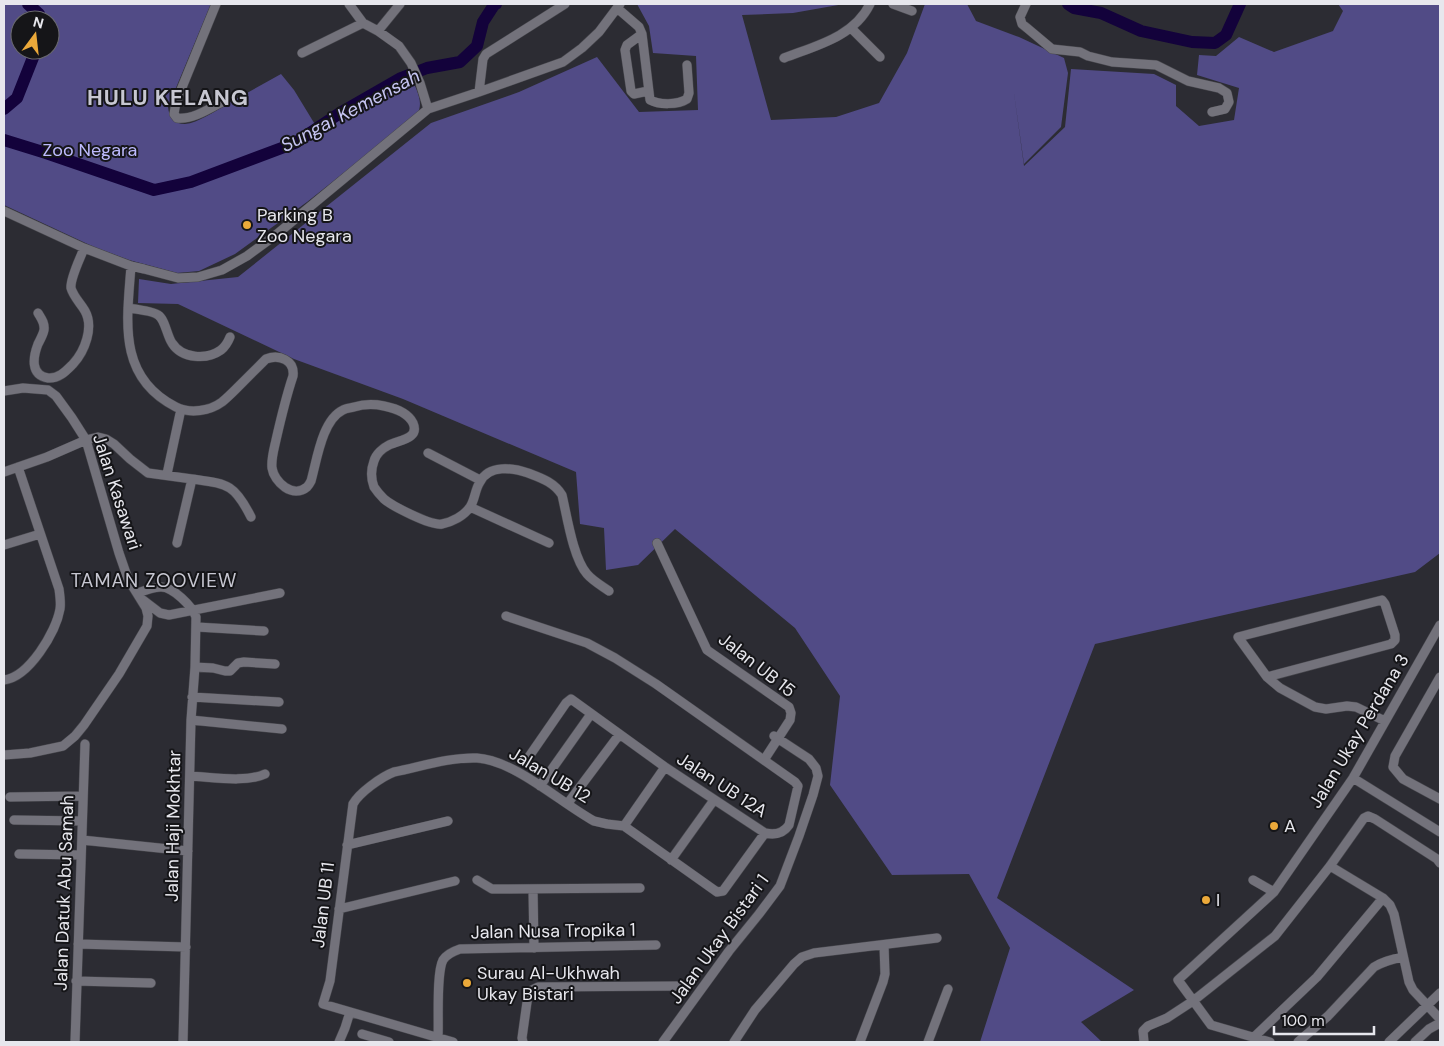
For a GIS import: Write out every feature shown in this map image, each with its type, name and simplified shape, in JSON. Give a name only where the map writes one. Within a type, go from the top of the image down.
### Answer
[{"type":"street","points":[[216,4],[176,102],[174,114],[177,118],[182,119],[222,102]]},
{"type":"street","points":[[349,4],[363,23],[399,46],[411,63],[420,83],[428,109]]},
{"type":"street","points":[[378,31],[400,4]]},
{"type":"street","points":[[480,92],[483,59],[486,54],[564,4]]},
{"type":"street","points":[[784,58],[833,39],[851,28],[870,4]]},
{"type":"street","points":[[893,4],[912,11]]},
{"type":"street","points":[[1026,4],[1020,17],[1022,24],[1052,49],[1080,52],[1112,62],[1156,65],[1188,81],[1219,88],[1226,93],[1229,102],[1225,109],[1212,112]]},
{"type":"street","points":[[4,211],[84,248],[131,266],[178,278],[198,277],[222,270],[247,256],[277,234],[428,109],[564,62],[599,32],[619,6],[642,34],[650,100],[655,103],[682,102],[687,99],[687,65]]},
{"type":"street","points":[[302,53],[363,23]]},
{"type":"street","points":[[851,28],[880,57]]},
{"type":"street","points":[[642,34],[627,45],[625,50],[631,91],[634,94],[648,92]]},
{"type":"street","points":[[38,313],[43,321],[44,330],[36,351],[34,364],[36,371],[41,376],[57,377],[77,360],[88,336],[86,313],[71,287],[72,279],[84,248]]},
{"type":"street","points":[[131,266],[128,308],[128,332],[131,354],[138,373],[151,390],[165,402],[181,409],[194,411],[208,409],[223,402],[266,359],[273,356],[280,357],[292,365],[294,370],[273,456],[274,473],[277,481],[284,487],[291,490],[300,490],[307,487],[311,480],[326,427],[333,417],[342,410],[374,404],[392,408],[410,418],[414,424],[414,430],[411,436],[403,441],[389,445],[374,459],[371,476],[374,487],[384,499],[422,521],[439,525],[454,521],[470,507],[480,480],[502,468],[515,469],[547,481],[557,487],[562,495],[579,562],[595,582],[609,591]]},
{"type":"street","points":[[128,308],[158,314],[162,318],[172,343],[180,351],[189,355],[201,356],[212,354],[226,346],[230,337]]},
{"type":"street","name":"Jalan Kasawari","points":[[4,391],[23,388],[48,390],[56,396],[86,440],[118,552],[128,578],[148,616],[146,626],[119,674],[75,736],[63,746],[4,756]]},
{"type":"street","points":[[167,474],[181,409]]},
{"type":"street","points":[[4,472],[98,437],[114,444],[148,473],[167,474],[222,484],[231,488],[243,502],[251,516]]},
{"type":"street","points":[[428,453],[480,480]]},
{"type":"street","points":[[4,680],[10,679],[23,670],[37,656],[50,635],[61,607],[59,590],[18,467]]},
{"type":"street","points":[[177,543],[192,479]]},
{"type":"street","points":[[470,507],[549,543]]},
{"type":"street","points":[[4,544],[40,534]]},
{"type":"street","name":"Jalan UB 15","points":[[657,543],[707,650],[789,706],[790,720],[761,758]]},
{"type":"street","points":[[139,596],[161,587],[172,590],[193,610]]},
{"type":"street","points":[[139,596],[165,615],[280,593]]},
{"type":"street","points":[[1267,677],[1391,644],[1395,640],[1395,635],[1382,600],[1238,637],[1267,677],[1280,688],[1315,707],[1326,709],[1347,706],[1356,707],[1385,721]]},
{"type":"street","name":"Jalan Haji Mokhtar","points":[[183,1042],[191,720],[197,627],[193,610]]},
{"type":"street","name":"Jalan UB 12A","points":[[506,616],[587,643],[614,658],[656,684],[798,786],[789,825],[786,830],[772,835],[765,833],[665,767],[571,699],[566,703],[528,758]]},
{"type":"street","name":"Jalan Ukay Perdana 3","points":[[1193,1001],[1178,980],[1274,892],[1352,778],[1440,625]]},
{"type":"street","points":[[197,627],[264,631]]},
{"type":"street","points":[[195,667],[230,671],[238,663],[244,662],[275,664]]},
{"type":"street","points":[[1440,678],[1395,756],[1393,768],[1403,779],[1440,799]]},
{"type":"street","points":[[192,697],[279,702]]},
{"type":"street","points":[[540,786],[591,714]]},
{"type":"street","points":[[191,720],[282,729]]},
{"type":"street","points":[[568,803],[619,735]]},
{"type":"street","name":"Jalan Ukay Bistari 1","points":[[663,1042],[730,950],[780,886],[799,836],[818,776],[816,768],[809,759],[777,737]]},
{"type":"street","name":"Jalan Datuk Abu Samah","points":[[75,1042],[86,744]]},
{"type":"street","name":"Jalan UB 12","points":[[353,804],[356,798],[386,775],[394,772],[453,760],[477,758],[498,762],[515,770],[594,821],[624,826],[717,892],[723,891],[765,833]]},
{"type":"street","points":[[624,826],[665,767]]},
{"type":"street","points":[[190,776],[247,778],[265,774]]},
{"type":"street","points":[[1352,778],[1440,832]]},
{"type":"street","points":[[10,797],[83,796]]},
{"type":"street","points":[[671,860],[714,800]]},
{"type":"street","name":"Jalan UB 11","points":[[350,1012],[323,1004],[330,980],[353,804]]},
{"type":"street","points":[[1144,1042],[1143,1032],[1148,1026],[1167,1018],[1193,1001],[1275,936],[1330,866],[1364,818],[1368,816],[1374,819],[1437,859],[1440,863]]},
{"type":"street","points":[[14,820],[82,821]]},
{"type":"street","points":[[347,845],[448,821]]},
{"type":"street","points":[[82,840],[188,851]]},
{"type":"street","points":[[19,854],[81,855]]},
{"type":"street","points":[[1330,866],[1383,898],[1390,905],[1394,914],[1409,982],[1413,990],[1440,1019]]},
{"type":"street","points":[[477,880],[492,889],[640,888]]},
{"type":"street","points":[[1253,880],[1274,892]]},
{"type":"street","points":[[339,909],[455,881]]},
{"type":"street","points":[[533,889],[534,948]]},
{"type":"street","points":[[1254,1038],[1317,977],[1383,898]]},
{"type":"street","points":[[734,1042],[755,1010],[802,957],[814,953],[937,938]]},
{"type":"street","points":[[78,944],[186,947]]},
{"type":"street","name":"Jalan Nusa Tropika 1","points":[[438,1038],[440,971],[444,959],[451,952],[460,949],[656,945]]},
{"type":"street","points":[[860,1042],[885,974],[884,945]]},
{"type":"street","points":[[1298,1042],[1328,1016],[1374,967],[1389,960],[1404,957]]},
{"type":"street","points":[[76,981],[151,983]]},
{"type":"street","points":[[522,1042],[528,995],[538,987],[680,986]]},
{"type":"street","points":[[928,1042],[948,989]]},
{"type":"street","points":[[1389,1042],[1440,993]]},
{"type":"street","points":[[1193,1001],[1211,1025],[1270,1042]]},
{"type":"street","points":[[339,1042],[350,1012],[453,1042]]},
{"type":"street","points":[[1415,1042],[1429,1028],[1440,1023]]},
{"type":"street","points":[[362,1034],[388,1042]]},
{"type":"green space","name":"Zoo Negara","points":[[4,4],[211,4],[168,107],[173,119],[181,124],[201,119],[281,74],[294,90],[319,131],[376,90],[408,73],[420,99],[417,115],[307,202],[235,254],[199,271],[177,273],[129,260],[94,247],[4,205]]},
{"type":"green space","points":[[637,4],[844,4],[793,13],[742,15],[771,120],[836,117],[879,103],[907,53],[925,4],[967,4],[976,21],[1019,37],[1064,58],[1068,73],[1061,127],[1024,164],[1013,86],[1024,166],[1065,127],[1071,69],[1154,74],[1176,85],[1176,106],[1199,126],[1234,120],[1239,88],[1197,75],[1199,55],[1216,56],[1239,37],[1274,52],[1333,31],[1343,11],[1338,4],[1440,4],[1440,553],[1415,572],[1095,644],[997,898],[1134,990],[1081,1022],[1102,1042],[980,1042],[1010,948],[969,874],[892,875],[830,785],[840,696],[795,628],[675,529],[638,565],[606,570],[604,528],[580,524],[576,472],[403,399],[294,359],[178,304],[138,303],[139,279],[171,284],[238,277],[431,123],[519,92],[597,57],[639,112],[698,110],[696,56],[653,53],[649,26]]},
{"type":"waterway","points":[[28,4],[35,10]]},
{"type":"waterway","name":"Sungai Kemensah","points":[[4,140],[154,190],[191,182],[295,143],[340,113],[401,78],[427,68],[460,62],[477,46],[483,22],[496,4]]},
{"type":"waterway","name":"Sungai Kemensah","points":[[1068,4],[1074,8],[1101,13],[1141,31],[1192,42],[1215,43],[1226,35],[1240,4]]},
{"type":"waterway","points":[[4,109],[17,98],[32,60]]},
{"type":"place","name":"Parking B Zoo Negara","points":[[247,225]]},
{"type":"place","name":"A","points":[[1274,826]]},
{"type":"place","name":"I","points":[[1206,900]]},
{"type":"place","name":"Surau Al-Ukhwah Ukay Bistari","points":[[467,983]]},
{"type":"district","name":"HULU KELANG","points":[[168,97]]},
{"type":"district","name":"TAMAN ZOOVIEW","points":[[154,580]]}]
